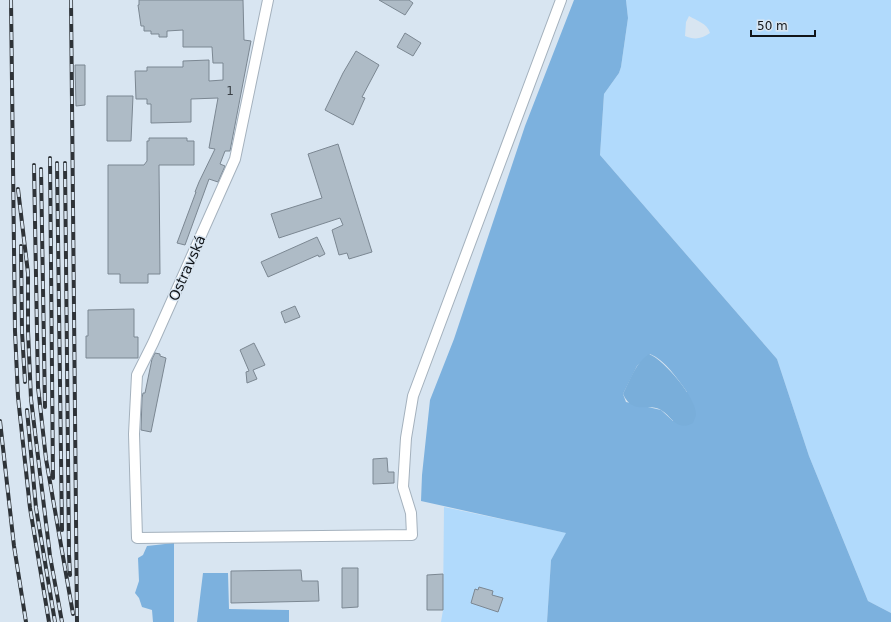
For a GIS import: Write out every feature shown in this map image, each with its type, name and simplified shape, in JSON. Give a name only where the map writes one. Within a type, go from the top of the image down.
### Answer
[{"type":"street","name":"Ostravská","points":[[268,0],[235,159],[153,343],[137,375],[134,434],[137,538],[412,535],[412,513],[403,487],[406,438],[413,396],[561,0]]},
{"type":"shaded area","points":[[574,0],[626,0],[628,18],[621,67],[619,73],[604,94],[600,155],[777,359],[809,456],[868,601],[891,613],[891,622],[547,622],[551,560],[566,533],[421,501],[422,475],[430,400],[454,339],[525,126]],"holes":[[[650,354],[661,360],[687,392],[673,421],[661,410],[626,402],[623,394],[637,366]]]},
{"type":"shaded area","points":[[626,0],[891,0],[891,613],[868,601],[809,456],[777,359],[600,155],[604,94],[619,73],[621,67],[628,18]],"holes":[[[689,16],[707,27],[710,33],[704,37],[698,38],[685,36],[686,22]]]},
{"type":"shaded area","points":[[649,354],[670,371],[691,398],[695,407],[696,415],[693,423],[683,426],[679,425],[661,410],[651,407],[636,407],[627,401],[623,394],[628,383],[637,366],[644,357]]},
{"type":"shaded area","points":[[444,507],[567,533],[551,560],[547,622],[441,622],[443,610]]},
{"type":"shaded area","points":[[174,543],[174,622],[153,622],[152,610],[142,607],[139,598],[135,593],[139,581],[138,558],[143,555],[147,546]]},
{"type":"shaded area","points":[[203,573],[228,573],[229,609],[289,610],[289,622],[197,622]]},
{"type":"building","points":[[139,0],[243,0],[244,40],[251,41],[230,151],[225,151],[220,164],[225,166],[218,182],[209,179],[185,245],[177,243],[199,182],[215,149],[209,148],[218,98],[191,99],[191,122],[151,123],[151,104],[147,104],[147,99],[136,99],[135,71],[147,71],[147,67],[183,67],[183,61],[209,60],[209,81],[223,80],[223,63],[213,63],[212,47],[183,47],[183,30],[167,31],[167,37],[159,37],[159,34],[151,34],[151,31],[144,31],[144,26],[141,26],[138,5]]},
{"type":"building","points":[[379,0],[409,0],[413,3],[405,15]]},
{"type":"building","points":[[405,33],[421,43],[413,56],[397,47]]},
{"type":"building","points":[[356,51],[379,65],[362,97],[365,98],[353,125],[325,110],[343,73]]},
{"type":"building","points":[[75,65],[85,65],[85,105],[76,106]]},
{"type":"building","points":[[107,96],[133,96],[131,141],[107,141]]},
{"type":"building","points":[[149,138],[187,138],[187,141],[194,141],[194,165],[159,165],[160,274],[148,274],[148,283],[120,283],[120,274],[108,274],[108,165],[144,165],[147,161],[147,141],[149,141]]},
{"type":"building","points":[[338,144],[372,252],[349,259],[347,253],[339,255],[332,230],[343,225],[340,218],[279,238],[271,214],[322,198],[308,154]]},
{"type":"building","points":[[317,237],[325,254],[319,257],[318,255],[268,277],[261,262]]},
{"type":"building","points":[[295,306],[300,317],[285,323],[281,312]]},
{"type":"building","points":[[134,309],[134,337],[138,337],[138,358],[86,358],[88,310]]},
{"type":"building","points":[[254,343],[265,365],[253,370],[257,379],[247,383],[246,372],[249,371],[240,350]]},
{"type":"building","points":[[155,353],[166,358],[151,432],[141,430],[142,398],[143,393],[145,393],[152,359]]},
{"type":"building","points":[[387,458],[388,472],[394,472],[394,483],[373,484],[373,459]]},
{"type":"building","points":[[342,568],[358,568],[358,607],[342,608]]},
{"type":"building","points":[[301,570],[302,581],[318,581],[319,601],[231,603],[231,571]]},
{"type":"building","points":[[443,574],[443,610],[427,610],[427,575]]},
{"type":"building","points":[[479,587],[493,591],[492,595],[503,598],[498,612],[471,603],[475,589],[478,590]]},
{"type":"railway","points":[[11,0],[15,331],[18,397],[30,508],[49,622]]},
{"type":"railway","points":[[71,0],[77,622]]},
{"type":"railway","points":[[50,158],[53,478]]},
{"type":"railway","points":[[57,163],[62,530]]},
{"type":"railway","points":[[65,163],[70,575]]},
{"type":"railway","points":[[34,165],[38,387],[46,459],[73,614]]},
{"type":"railway","points":[[41,169],[45,407]]},
{"type":"railway","points":[[18,189],[28,273],[28,331],[31,399],[50,556],[62,622]]},
{"type":"railway","points":[[21,246],[22,332],[25,382]]},
{"type":"railway","points":[[27,410],[36,508],[55,622]]},
{"type":"railway","points":[[0,421],[14,546],[26,622]]}]
